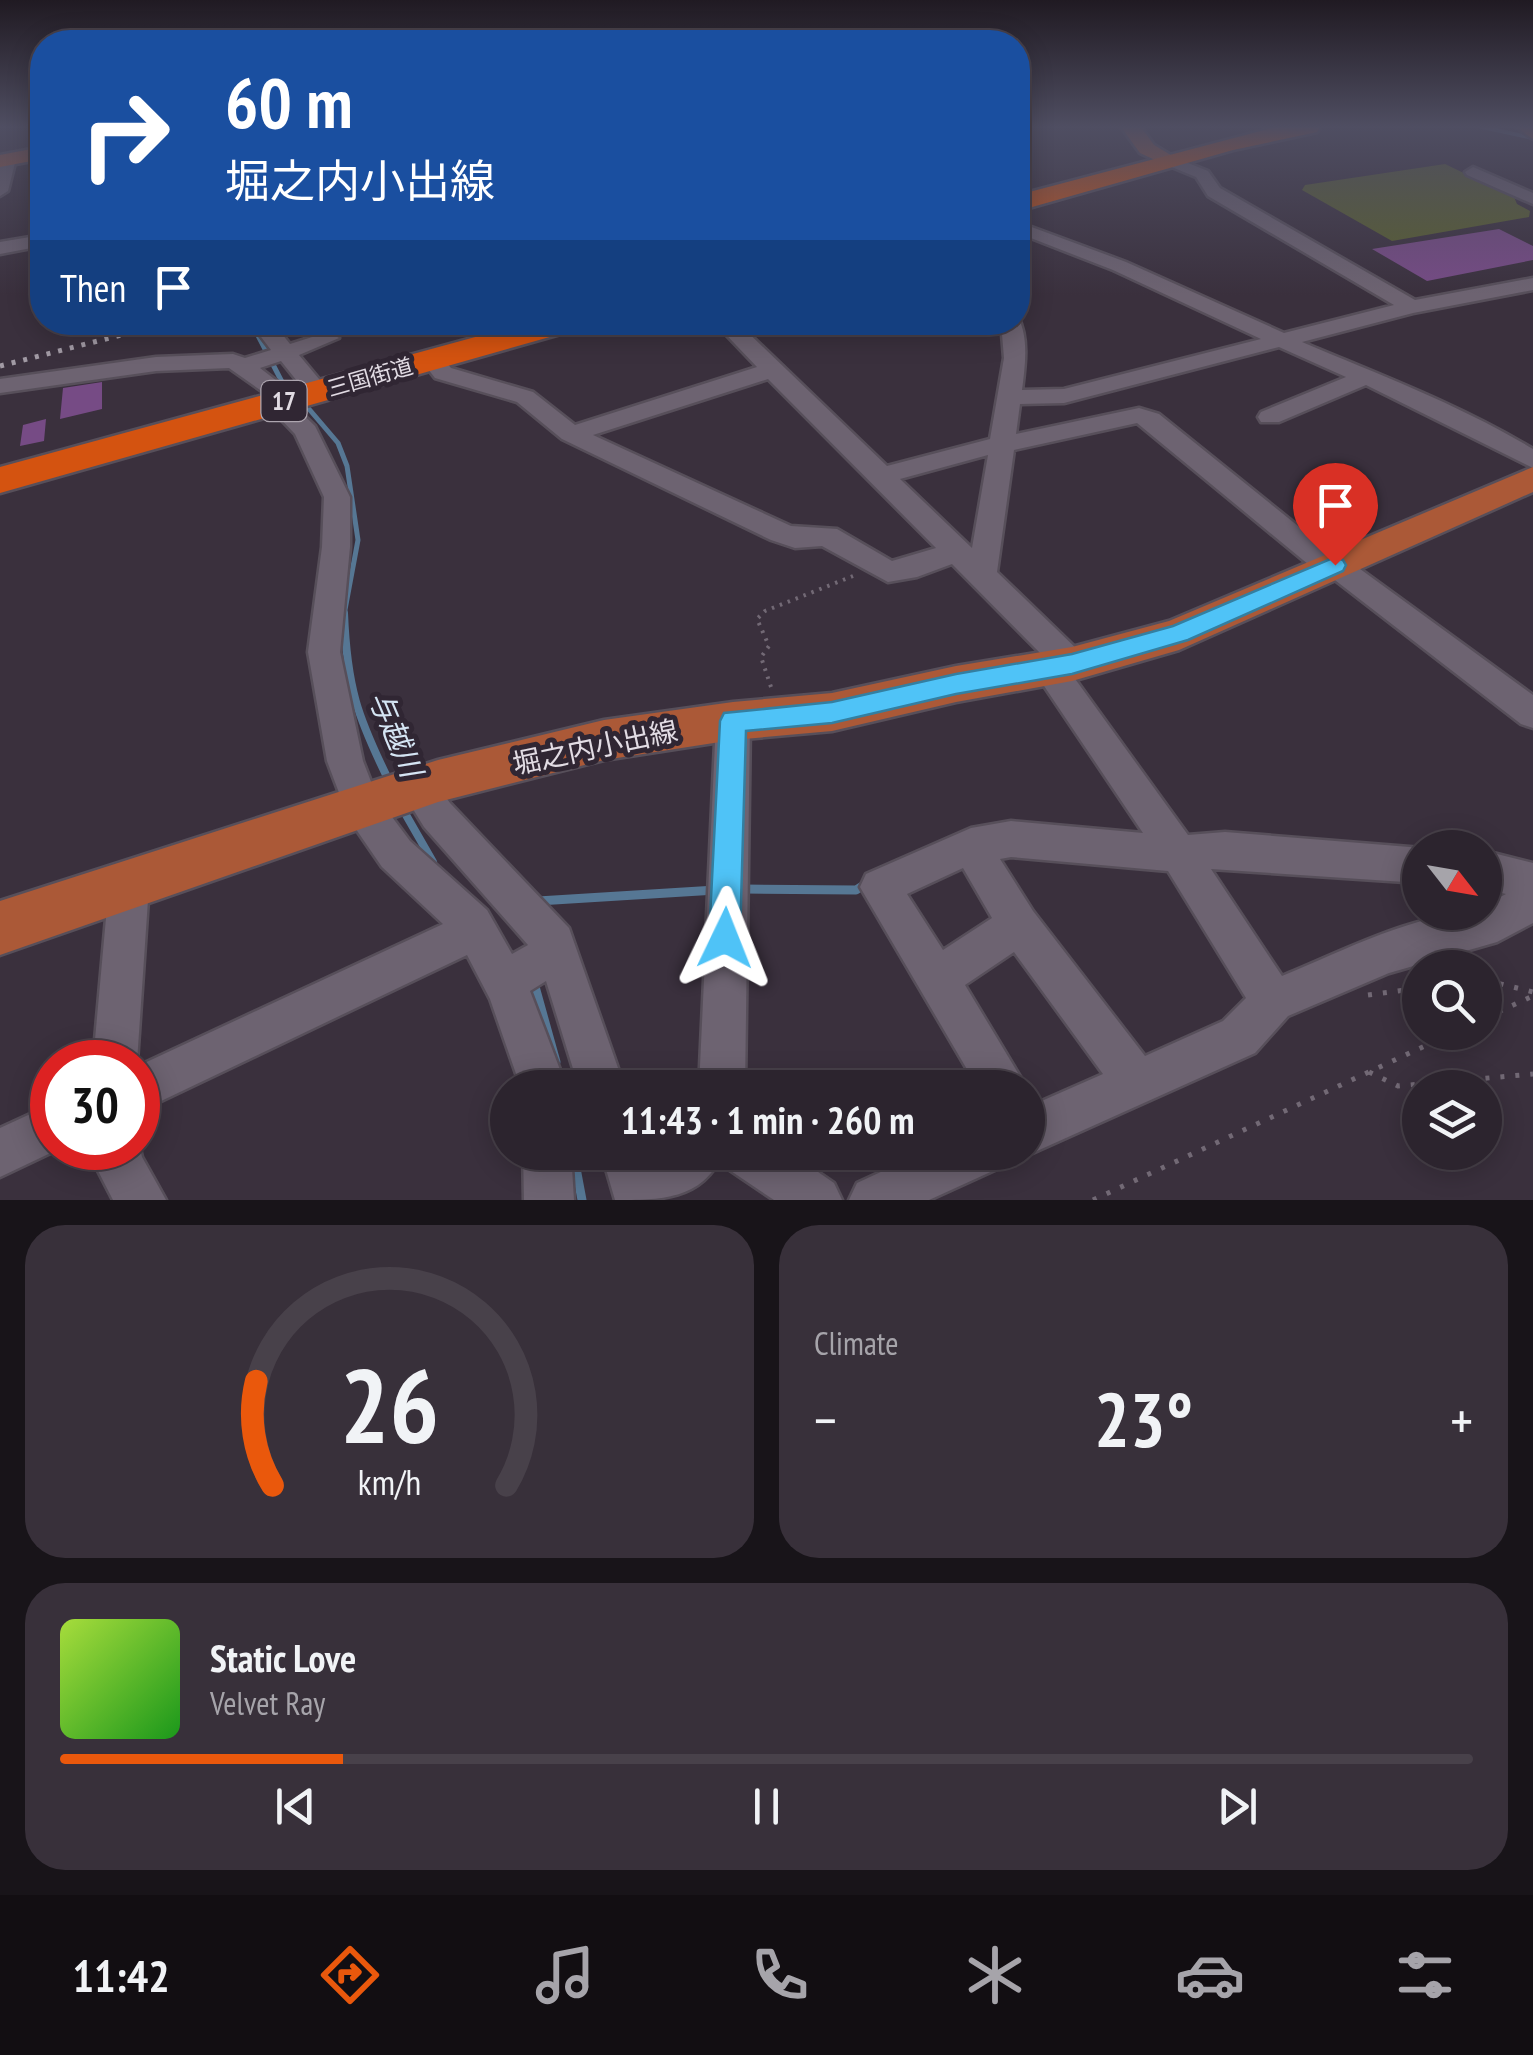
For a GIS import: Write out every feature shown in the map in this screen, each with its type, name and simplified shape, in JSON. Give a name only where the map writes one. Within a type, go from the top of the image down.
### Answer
[{"type":"highway","points":[[1030,200],[1088,183]]},
{"type":"highway","name":"三国街道","points":[[0,480],[521,335]]},
{"type":"main road","name":"堀之内小出線","points":[[0,928],[393,796],[604,740],[733,721],[832,712],[1060,666],[1179,634],[1533,478]]},
{"type":"street","points":[[1208,183],[1214,192],[1412,307]]},
{"type":"street","points":[[1497,183],[1533,200]]},
{"type":"street","points":[[1030,232],[1199,299],[1479,427],[1533,460]]},
{"type":"street","points":[[0,248],[30,243]]},
{"type":"street","points":[[1010,397],[1064,396],[1412,307],[1533,284]]},
{"type":"street","points":[[266,335],[267,358],[278,403],[306,431],[337,498],[336,547],[324,652],[345,762],[393,796],[550,955],[595,1070]]},
{"type":"street","points":[[737,335],[982,576],[1060,666],[1273,1001]]},
{"type":"street","points":[[982,576],[1015,358],[1012,335]]},
{"type":"street","points":[[0,386],[156,364],[267,358],[328,338]]},
{"type":"street","points":[[267,358],[318,392]]},
{"type":"street","points":[[432,360],[443,372],[525,398],[571,434],[781,534],[794,538],[827,536],[888,572],[917,567],[956,551]]},
{"type":"street","points":[[571,434],[772,370]]},
{"type":"street","points":[[1270,416],[1365,377]]},
{"type":"street","points":[[880,478],[935,458],[1002,447],[1139,415],[1150,419],[1333,566],[1533,714]]},
{"type":"street","points":[[722,1070],[733,721]]},
{"type":"street","points":[[393,796],[396,854],[476,930],[505,982],[537,1070]]},
{"type":"street","points":[[993,1070],[880,887],[971,846],[1011,839],[1179,854],[1225,850],[1402,864]]},
{"type":"street","points":[[971,846],[1018,925],[1138,1082]]},
{"type":"street","points":[[1502,874],[1533,882]]},
{"type":"street","points":[[117,1040],[129,884]]},
{"type":"street","points":[[1045,1122],[1239,1037],[1273,1001],[1388,954],[1497,922],[1533,900]]},
{"type":"street","points":[[937,978],[1018,925]]},
{"type":"street","points":[[160,1079],[476,930]]},
{"type":"street","points":[[505,982],[550,955]]},
{"type":"street","points":[[0,1153],[30,1139]]},
{"type":"street","points":[[122,1170],[141,1200]]},
{"type":"street","points":[[548,1170],[550,1200]]},
{"type":"street","points":[[631,1170],[640,1200],[678,1170]]},
{"type":"street","points":[[772,1170],[818,1200]]},
{"type":"street","points":[[874,1200],[940,1170]]},
{"type":"path","points":[[782,716],[761,657],[769,646],[757,620],[765,611],[876,566]]},
{"type":"path","points":[[1502,985],[1533,994]]},
{"type":"path","points":[[1502,1010],[1533,994]]},
{"type":"path","points":[[1093,1200],[1416,1050]]},
{"type":"path","points":[[1369,1072],[1398,1086],[1533,1074]]},
{"type":"green space","points":[[1485,183],[1514,197],[1517,204],[1530,211],[1529,217],[1392,241],[1302,190],[1305,185]]},
{"type":"building","points":[[1499,229],[1533,246],[1533,260],[1427,281],[1372,249]]},
{"type":"building","points":[[102,382],[102,409],[60,419],[63,388]]},
{"type":"building","points":[[46,419],[44,441],[20,446],[23,425]]},
{"type":"waterway","name":"与越川","points":[[258,335],[282,382],[294,393]]},
{"type":"waterway","name":"与越川","points":[[303,402],[338,443],[347,466],[358,540],[344,614]]},
{"type":"waterway","name":"与越川","points":[[344,614],[356,701],[390,783]]},
{"type":"waterway","name":"与越川","points":[[402,808],[433,862]]},
{"type":"waterway","points":[[743,889],[856,890],[864,885]]},
{"type":"waterway","points":[[538,901],[716,890]]},
{"type":"waterway","name":"与越川","points":[[534,983],[556,1062]]},
{"type":"waterway","name":"与越川","points":[[576,1170],[582,1200]]},
{"type":"railway","points":[[0,366],[121,335]]},
{"type":"route","points":[[725,938],[733,721],[832,712],[956,684],[1072,664],[1179,634],[1335,565]]}]
